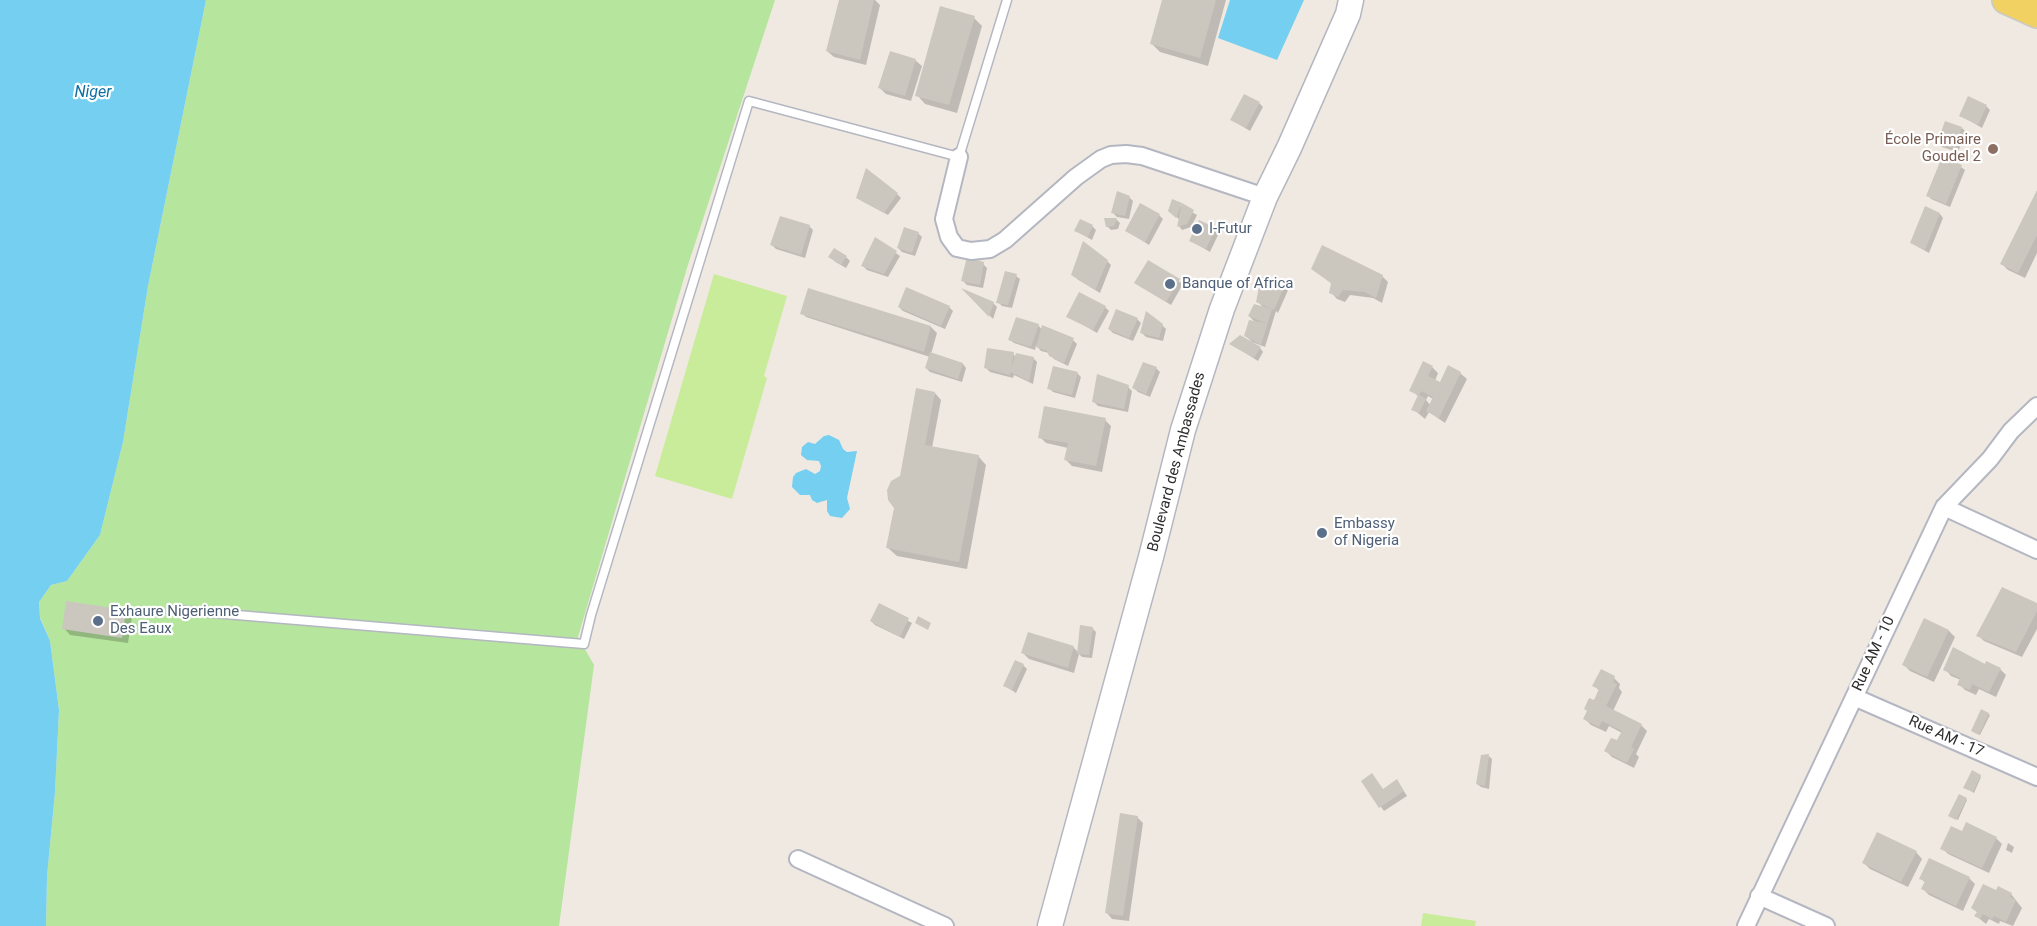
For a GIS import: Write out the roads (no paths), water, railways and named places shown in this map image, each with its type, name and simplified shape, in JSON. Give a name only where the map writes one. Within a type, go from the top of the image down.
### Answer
[{"type":"main road","points":[[2006,0],[2037,14]]},
{"type":"main road","name":"Boulevard des Ambassades","points":[[1050,926],[1151,557],[1183,430],[1222,309],[1265,197],[1354,5]]},
{"type":"street","points":[[959,157],[944,219],[949,237],[957,248],[971,250],[990,249],[1005,240],[1076,177],[1101,159],[1111,155],[1142,156],[1265,197]]},
{"type":"street","name":"Rue AM - 10","points":[[1746,926],[1944,507],[1990,459],[2011,431],[2037,406]]},
{"type":"street","points":[[1944,507],[2037,550]]},
{"type":"street","name":"Rue AM - 17","points":[[1854,697],[2037,777]]},
{"type":"street","points":[[798,859],[945,926]]},
{"type":"street","points":[[1760,896],[1826,926]]},
{"type":"lane","points":[[177,610],[584,644],[601,581],[749,101],[959,157],[1007,0]]},
{"type":"water","name":"Niger","points":[[0,0],[206,0],[148,286],[123,442],[100,535],[67,581],[51,585],[39,602],[40,618],[50,641],[59,710],[55,792],[47,876],[46,926],[0,926]]},
{"type":"water","points":[[1230,0],[1304,0],[1277,60],[1218,38]]},
{"type":"water","points":[[829,435],[839,440],[847,452],[857,451],[847,498],[850,509],[842,518],[830,516],[827,511],[827,500],[817,503],[810,495],[800,495],[792,487],[796,473],[806,469],[815,474],[820,471],[819,461],[807,460],[801,455],[802,447],[808,442],[815,444],[824,436]]},
{"type":"place","name":"École Primaire Goudel 2","points":[[1993,149]]},
{"type":"place","name":"I-Futur","points":[[1197,229]]},
{"type":"place","name":"Banque of Africa","points":[[1170,284]]},
{"type":"place","name":"Embassy of Nigeria","points":[[1322,533]]},
{"type":"place","name":"Exhaure Nigerienne Des Eaux","points":[[98,621]]}]
